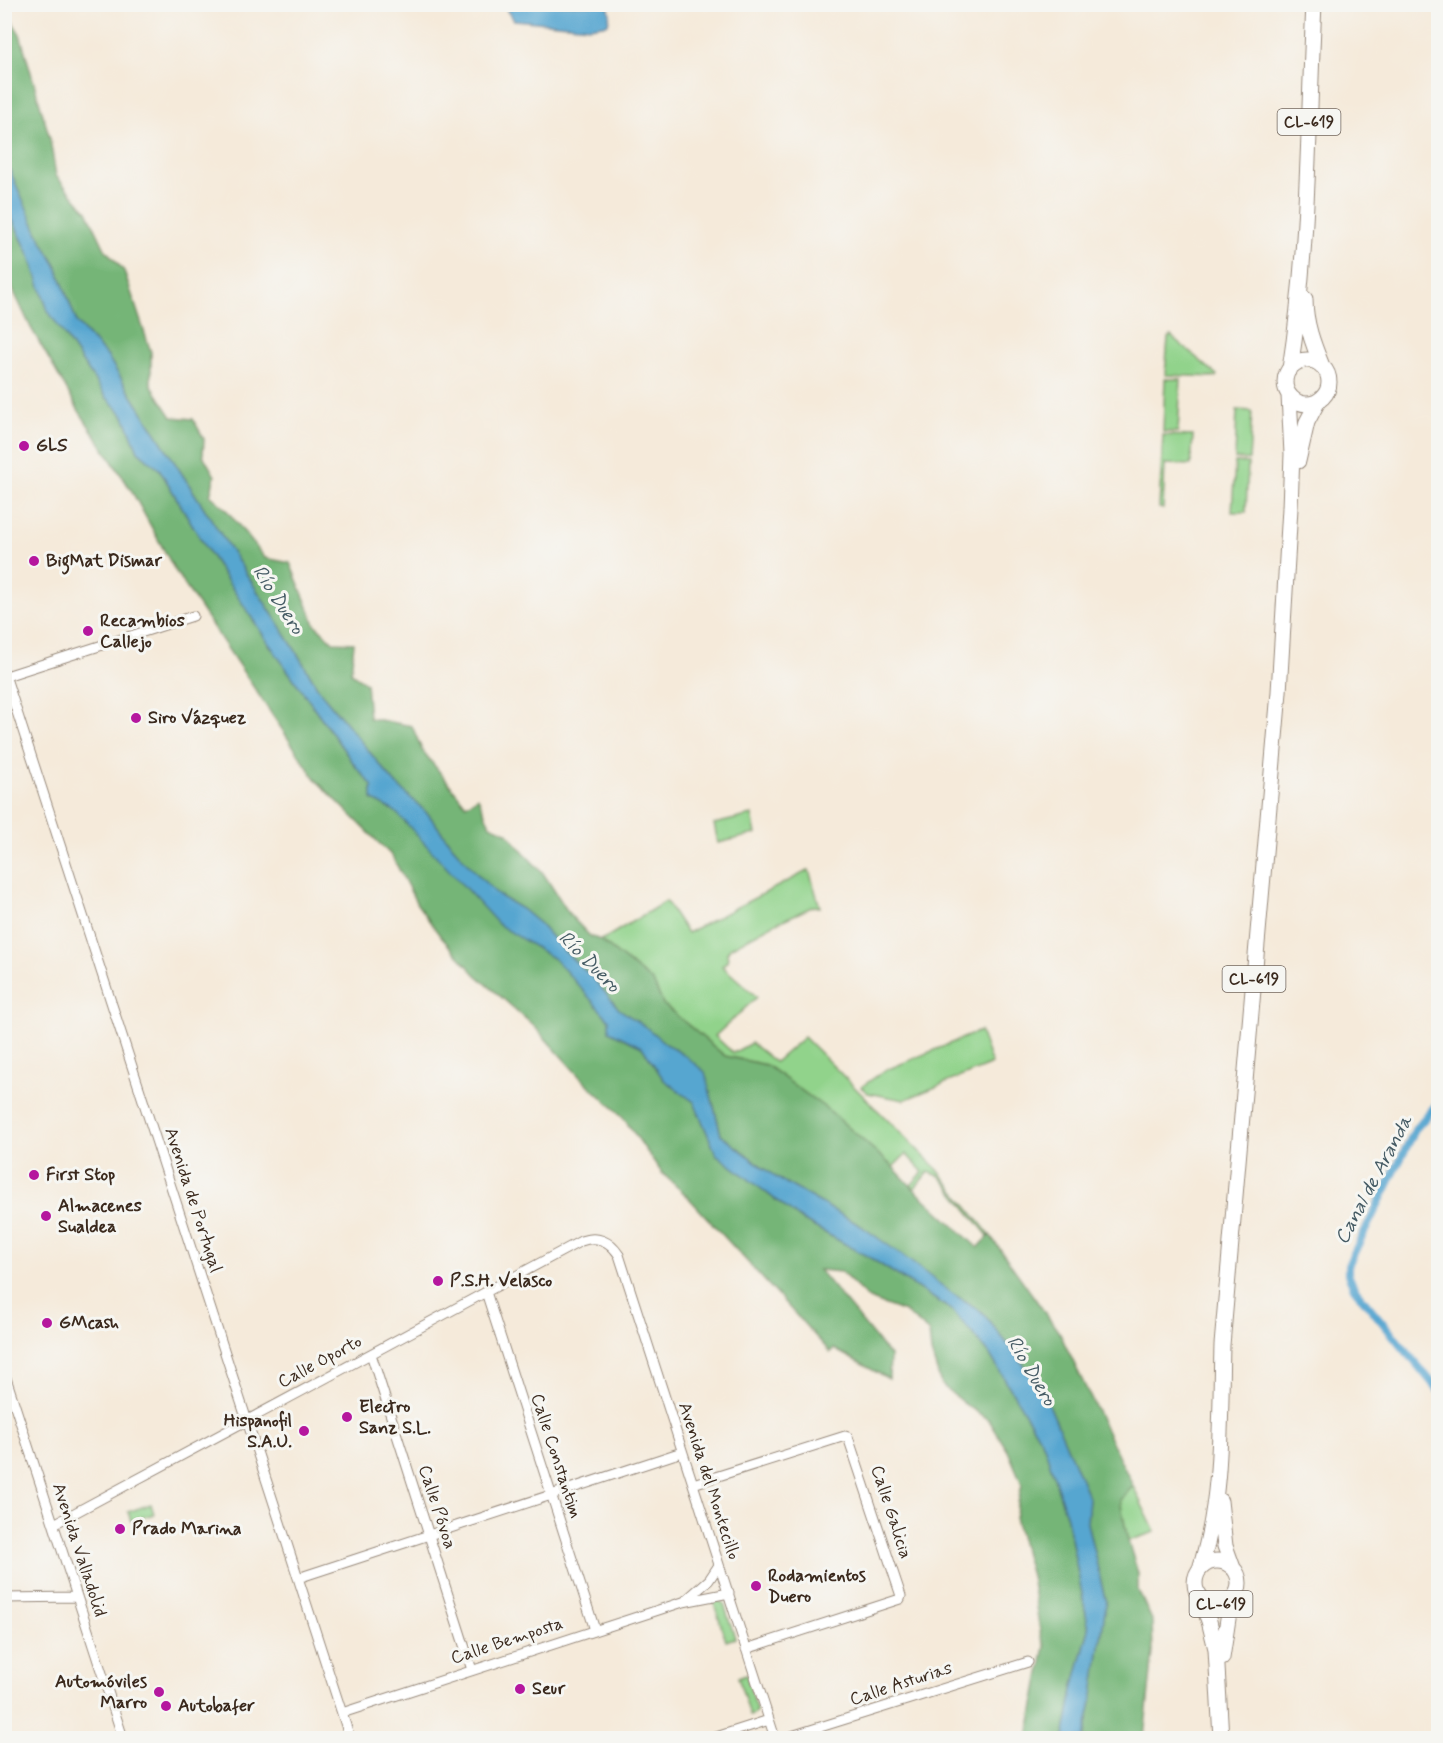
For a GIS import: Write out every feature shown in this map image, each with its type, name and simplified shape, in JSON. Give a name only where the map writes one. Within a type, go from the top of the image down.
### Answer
[{"type":"main road","name":"CL-619","points":[[1199,1594],[1204,1600],[1218,1604],[1231,1599],[1236,1594],[1239,1582],[1225,1546],[1221,1510],[1219,1450],[1222,1345],[1279,692],[1292,454],[1289,394],[1285,381],[1290,369],[1294,343],[1304,239],[1314,4]]},
{"type":"main road","name":"CL-619","points":[[1290,508],[1307,422],[1329,384],[1326,371],[1312,343],[1305,309],[1304,239]]},
{"type":"main road","points":[[1290,369],[1302,361],[1309,360],[1322,366]]},
{"type":"main road","points":[[1289,394],[1306,404],[1318,401]]},
{"type":"main road","name":"CL-619","points":[[1219,1450],[1207,1549],[1196,1580],[1196,1587],[1209,1621],[1215,1649],[1221,1738]]},
{"type":"main road","name":"CL-619","points":[[1200,1569],[1213,1561],[1220,1561],[1233,1568]]},
{"type":"main road","name":"CL-619","points":[[1220,1720],[1222,1649],[1231,1599]]},
{"type":"street","points":[[5,674],[193,616]]},
{"type":"street","name":"Avenida de Portugal","points":[[5,674],[350,1738]]},
{"type":"street","name":"Calle Oporto","points":[[54,1524],[581,1241],[595,1238],[603,1240]]},
{"type":"street","name":"Avenida del Montecillo","points":[[603,1240],[614,1248],[618,1255],[775,1738]]},
{"type":"street","name":"Calle Constantim","points":[[486,1292],[595,1630]]},
{"type":"street","name":"Calle Póvoa","points":[[371,1354],[472,1670]]},
{"type":"street","name":"Avenida Valladolid","points":[[4,1372],[123,1738]]},
{"type":"street","name":"Calle Galicia","points":[[693,1484],[844,1436],[848,1437],[901,1596],[900,1599],[746,1649]]},
{"type":"street","points":[[298,1578],[682,1452]]},
{"type":"street","name":"Calle Bemposta","points":[[683,1602],[709,1580],[719,1565]]},
{"type":"street","name":"Calle Bemposta","points":[[342,1713],[683,1602],[729,1593]]},
{"type":"street","points":[[4,1598],[77,1596]]},
{"type":"street","name":"Calle Asturias","points":[[785,1738],[1028,1662]]},
{"type":"street","points":[[713,1738],[769,1720]]},
{"type":"green space","points":[[4,5],[20,34],[50,139],[56,176],[87,211],[105,249],[124,271],[151,352],[151,385],[172,417],[193,419],[204,439],[203,455],[215,476],[210,495],[225,508],[265,558],[290,563],[315,624],[333,642],[354,643],[351,673],[366,683],[369,718],[412,726],[422,750],[466,805],[478,797],[490,825],[507,832],[543,873],[570,915],[590,936],[600,940],[653,982],[663,1004],[725,1056],[766,1065],[831,1112],[978,1248],[990,1235],[1060,1334],[1133,1486],[1120,1500],[1128,1541],[1138,1573],[1138,1590],[1152,1620],[1153,1652],[1144,1738],[1084,1738],[1092,1702],[1106,1603],[1087,1523],[1089,1498],[1050,1407],[1022,1362],[981,1311],[953,1294],[861,1226],[777,1178],[721,1135],[713,1102],[684,1055],[619,1009],[592,977],[540,924],[522,909],[498,895],[478,876],[429,815],[395,783],[321,693],[108,357],[77,323],[56,265],[39,236],[7,164],[4,150]]},
{"type":"green space","points":[[4,204],[30,256],[48,311],[106,397],[124,416],[138,451],[160,470],[206,548],[269,644],[356,767],[372,785],[372,799],[396,812],[529,943],[556,960],[610,1020],[609,1031],[642,1047],[664,1080],[694,1102],[716,1154],[802,1220],[872,1259],[952,1310],[989,1353],[1044,1445],[1067,1518],[1089,1629],[1074,1685],[1064,1738],[1028,1738],[1045,1646],[1041,1637],[1031,1576],[1015,1518],[1022,1484],[1008,1451],[989,1420],[963,1403],[941,1384],[931,1352],[929,1332],[905,1312],[869,1299],[841,1272],[819,1270],[890,1356],[889,1379],[834,1349],[830,1352],[687,1196],[662,1173],[622,1116],[579,1076],[534,1026],[476,975],[441,937],[417,904],[392,856],[316,780],[176,572],[131,490],[79,411],[31,328],[5,273]]},
{"type":"green space","points":[[1171,336],[1217,375],[1216,377],[1165,375],[1168,338]]},
{"type":"green space","points":[[1165,379],[1181,379],[1178,432],[1163,432]]},
{"type":"green space","points":[[1237,410],[1252,411],[1249,460],[1235,459]]},
{"type":"green space","points":[[1163,435],[1193,436],[1191,465],[1165,464],[1163,509],[1159,508]]},
{"type":"green space","points":[[1235,462],[1248,463],[1246,512],[1232,512]]},
{"type":"green space","points":[[752,815],[756,834],[718,843],[714,824]]},
{"type":"green space","points":[[809,870],[820,907],[814,906],[772,925],[730,948],[727,953],[728,960],[722,966],[757,997],[715,1036],[733,1053],[751,1043],[775,1062],[804,1037],[938,1170],[990,1235],[988,1236],[940,1176],[928,1172],[914,1189],[911,1185],[923,1172],[906,1154],[893,1167],[831,1112],[766,1065],[725,1056],[663,1004],[653,982],[600,940],[666,901],[687,933]]},
{"type":"green space","points":[[980,1031],[992,1064],[904,1100],[868,1093],[861,1087],[884,1071]]},
{"type":"green space","points":[[1133,1486],[1155,1532],[1128,1541],[1120,1500]]},
{"type":"green space","points":[[151,1504],[154,1514],[131,1521],[128,1512]]},
{"type":"green space","points":[[717,1599],[724,1604],[735,1638],[726,1641],[713,1600]]},
{"type":"green space","points":[[746,1674],[756,1710],[755,1714],[750,1716],[738,1677]]},
{"type":"water","points":[[508,5],[608,5],[610,13],[608,24],[590,27],[514,20],[507,11]]},
{"type":"water","name":"Río Duero","points":[[5,150],[7,164],[39,236],[56,265],[77,323],[108,357],[321,693],[395,783],[429,815],[478,875],[498,895],[522,909],[540,924],[592,977],[619,1009],[705,1072],[721,1135],[777,1178],[861,1226],[953,1294],[981,1311],[1022,1362],[1050,1407],[1089,1498],[1087,1523],[1106,1603],[1092,1702],[1084,1738],[1064,1738],[1074,1685],[1089,1629],[1067,1518],[1044,1445],[989,1353],[952,1310],[872,1259],[802,1220],[716,1154],[694,1102],[664,1080],[642,1047],[609,1031],[609,1020],[556,960],[499,925],[396,812],[372,799],[372,785],[356,767],[269,644],[206,548],[160,470],[138,451],[124,416],[106,397],[48,311],[30,256],[5,204]]},
{"type":"waterway","name":"Canal de Aranda","points":[[1438,1103],[1416,1128],[1348,1265],[1348,1274],[1354,1288],[1438,1390]]},
{"type":"place","name":"GLS","points":[[24,446]]},
{"type":"place","name":"BigMat Dismar","points":[[34,561]]},
{"type":"place","name":"Recambios Callejo","points":[[88,631]]},
{"type":"place","name":"Siro Vázquez","points":[[136,718]]},
{"type":"place","name":"First Stop","points":[[34,1175]]},
{"type":"place","name":"Almacenes Sualdea","points":[[46,1216]]},
{"type":"place","name":"P.S.H. Velasco","points":[[438,1281]]},
{"type":"place","name":"GMcash","points":[[47,1323]]},
{"type":"place","name":"Electro Sanz S.L.","points":[[347,1417]]},
{"type":"place","name":"Hispanofil S.A.U.","points":[[304,1431]]},
{"type":"place","name":"Prado Marina","points":[[120,1529]]},
{"type":"place","name":"Rodamientos Duero","points":[[756,1586]]},
{"type":"place","name":"Seur","points":[[520,1689]]},
{"type":"place","name":"Automóviles Marro","points":[[159,1692]]},
{"type":"place","name":"Autobafer","points":[[166,1706]]}]
